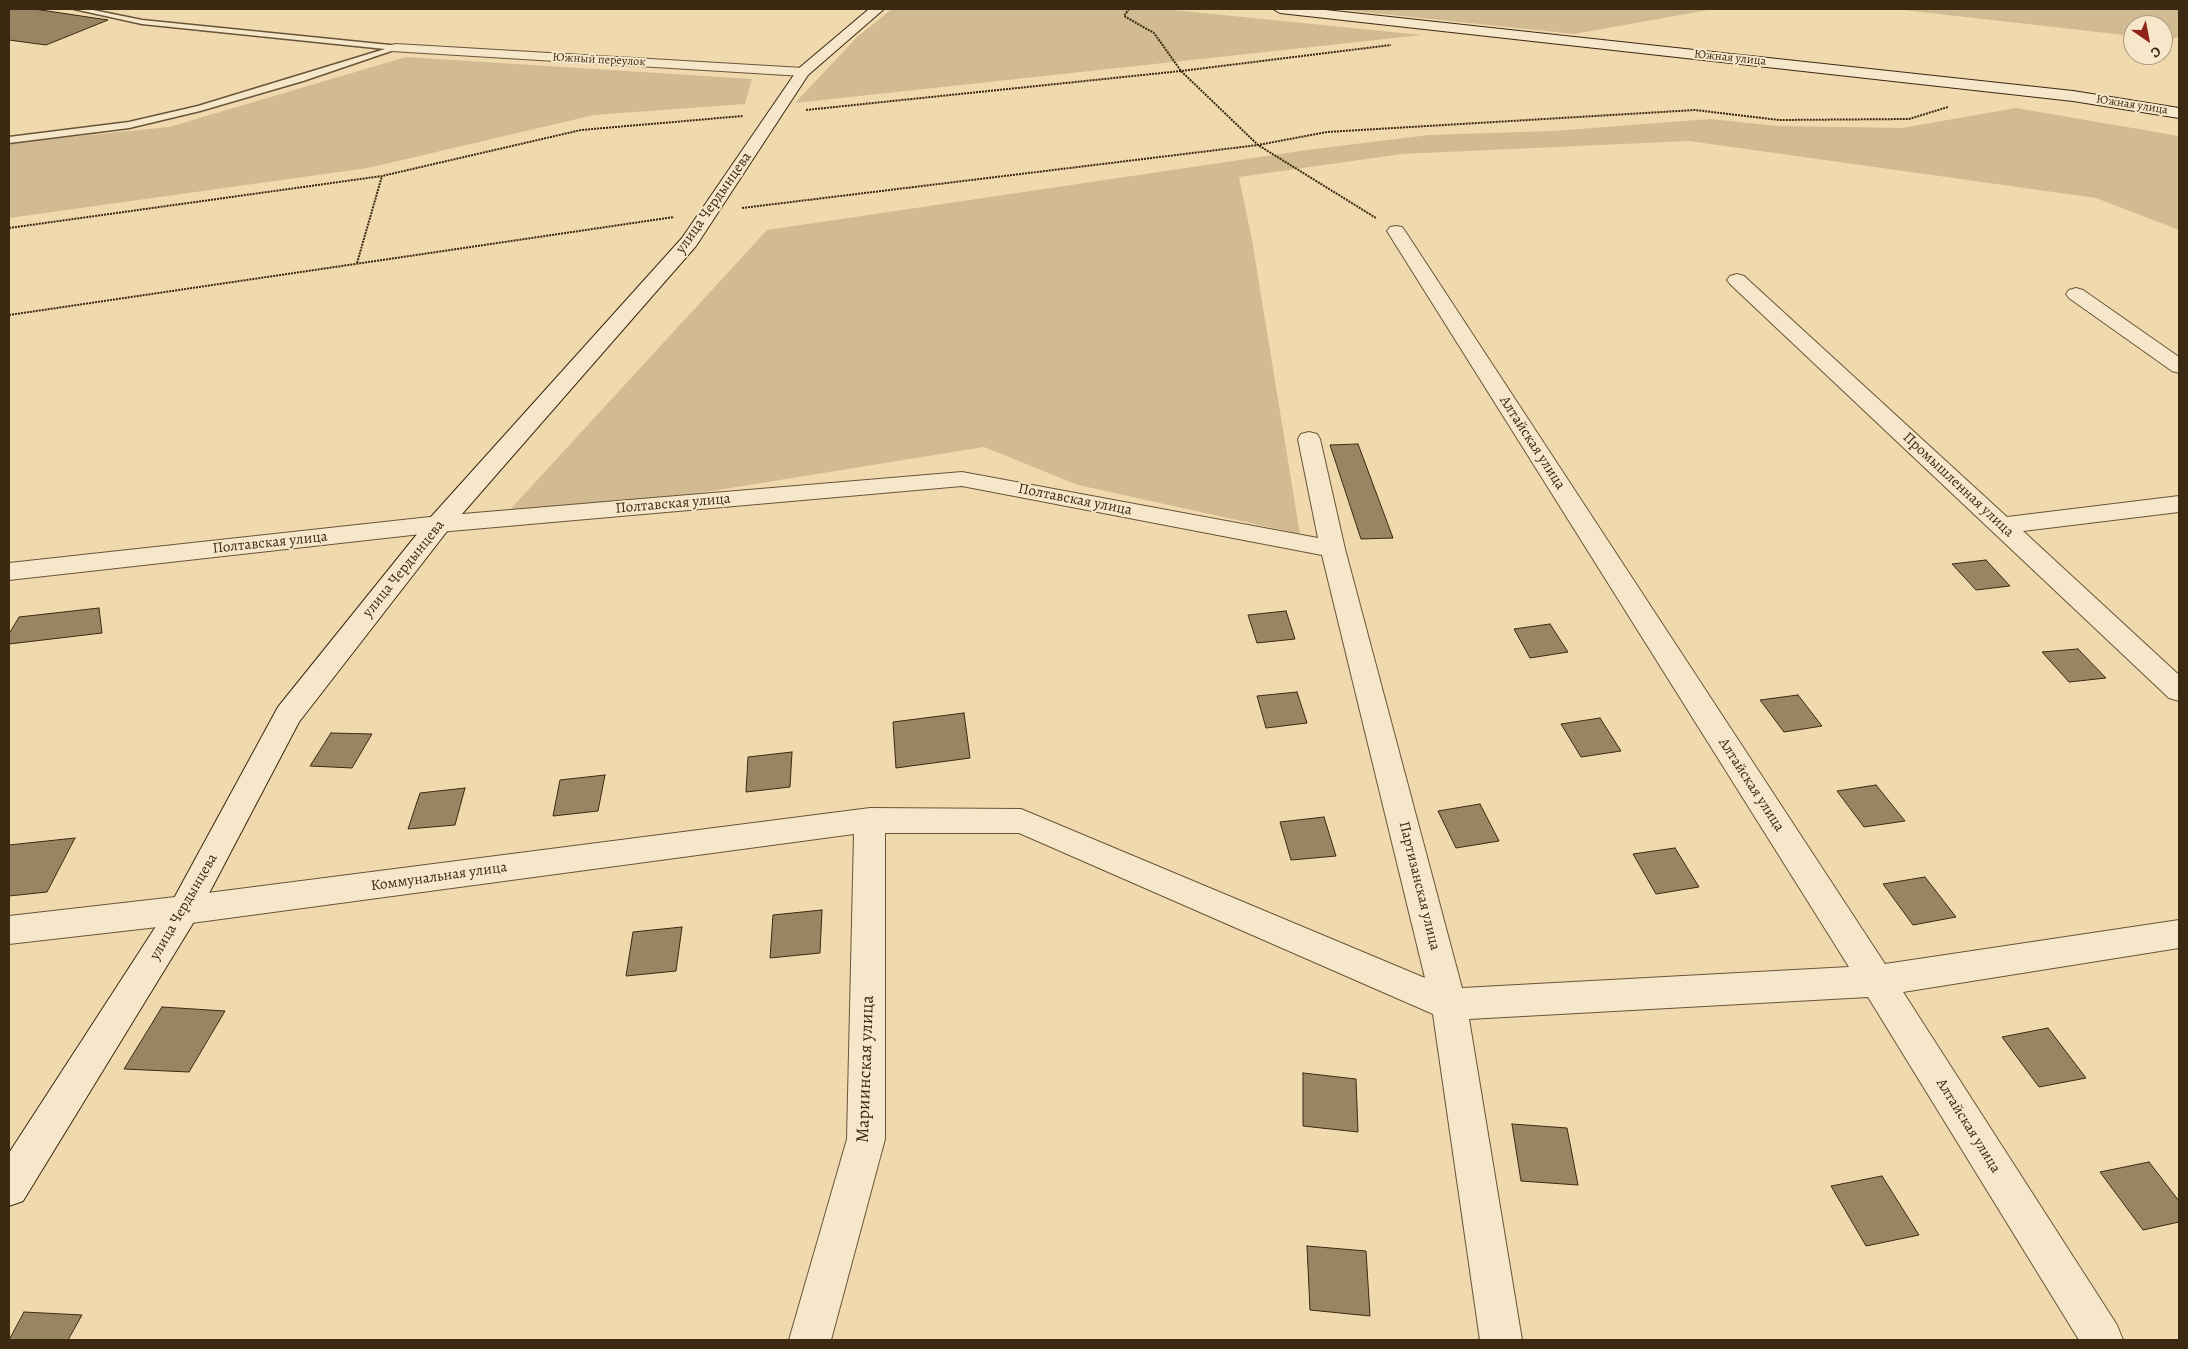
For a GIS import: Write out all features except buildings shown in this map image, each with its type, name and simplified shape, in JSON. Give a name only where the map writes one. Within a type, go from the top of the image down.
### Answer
[{"type":"street","name":"улица Чердынцева","points":[[9,1188],[184,910],[288,715],[440,524],[689,242],[803,72],[877,9]]},
{"type":"street","name":"Южная улица","points":[[1280,9],[1996,87],[2073,96],[2179,112]]},
{"type":"street","name":"Южный переулок","points":[[396,48],[803,72]]},
{"type":"street","name":"Алтайская улица","points":[[1396,231],[1877,982],[2102,1340]]},
{"type":"street","name":"Промышленная улица","points":[[1737,280],[2179,691]]},
{"type":"street","points":[[2076,294],[2179,367]]},
{"type":"street","name":"Партизанская улица","points":[[1309,438],[1333,549],[1449,1004],[1500,1340]]},
{"type":"street","name":"Полтавская улица","points":[[9,572],[440,524],[962,479],[1333,549]]},
{"type":"street","points":[[2002,526],[2179,504]]},
{"type":"street","name":"Коммунальная улица","points":[[9,930],[184,910],[870,820],[1021,821],[1449,1004]]},
{"type":"street","name":"Мариинская улица","points":[[810,1340],[866,1139],[870,820]]},
{"type":"street","points":[[1449,1004],[1877,982],[2179,934]]},
{"type":"lane","points":[[78,9],[142,22],[396,48]]},
{"type":"lane","points":[[9,140],[129,125],[200,108],[300,79],[396,48]]},
{"type":"path","points":[[1130,9],[1124,16],[1154,32],[1180,72],[1258,144],[1396,231]]},
{"type":"path","points":[[9,315],[710,212],[1258,144],[1327,132],[1695,110],[1779,120],[1909,119],[1953,105]]},
{"type":"path","points":[[357,264],[382,176]]},
{"type":"shaded area","points":[[892,9],[1163,9],[1422,35],[795,103],[857,37]]},
{"type":"shaded area","points":[[1335,9],[1714,9],[1574,34]]},
{"type":"shaded area","points":[[1895,9],[2179,9],[2179,36],[2173,39],[2173,15],[2123,15],[2123,35]]},
{"type":"shaded area","points":[[406,57],[752,79],[745,104],[594,115],[368,168],[9,218],[9,143],[169,127]]},
{"type":"shaded area","points":[[2016,108],[2179,136],[2179,230],[2096,198],[1689,141],[1402,154],[1239,177],[1252,240],[1300,534],[1078,485],[984,447],[495,526],[767,230],[1314,149],[1429,135],[1553,131],[1710,119],[1778,126],[1902,128]]}]
